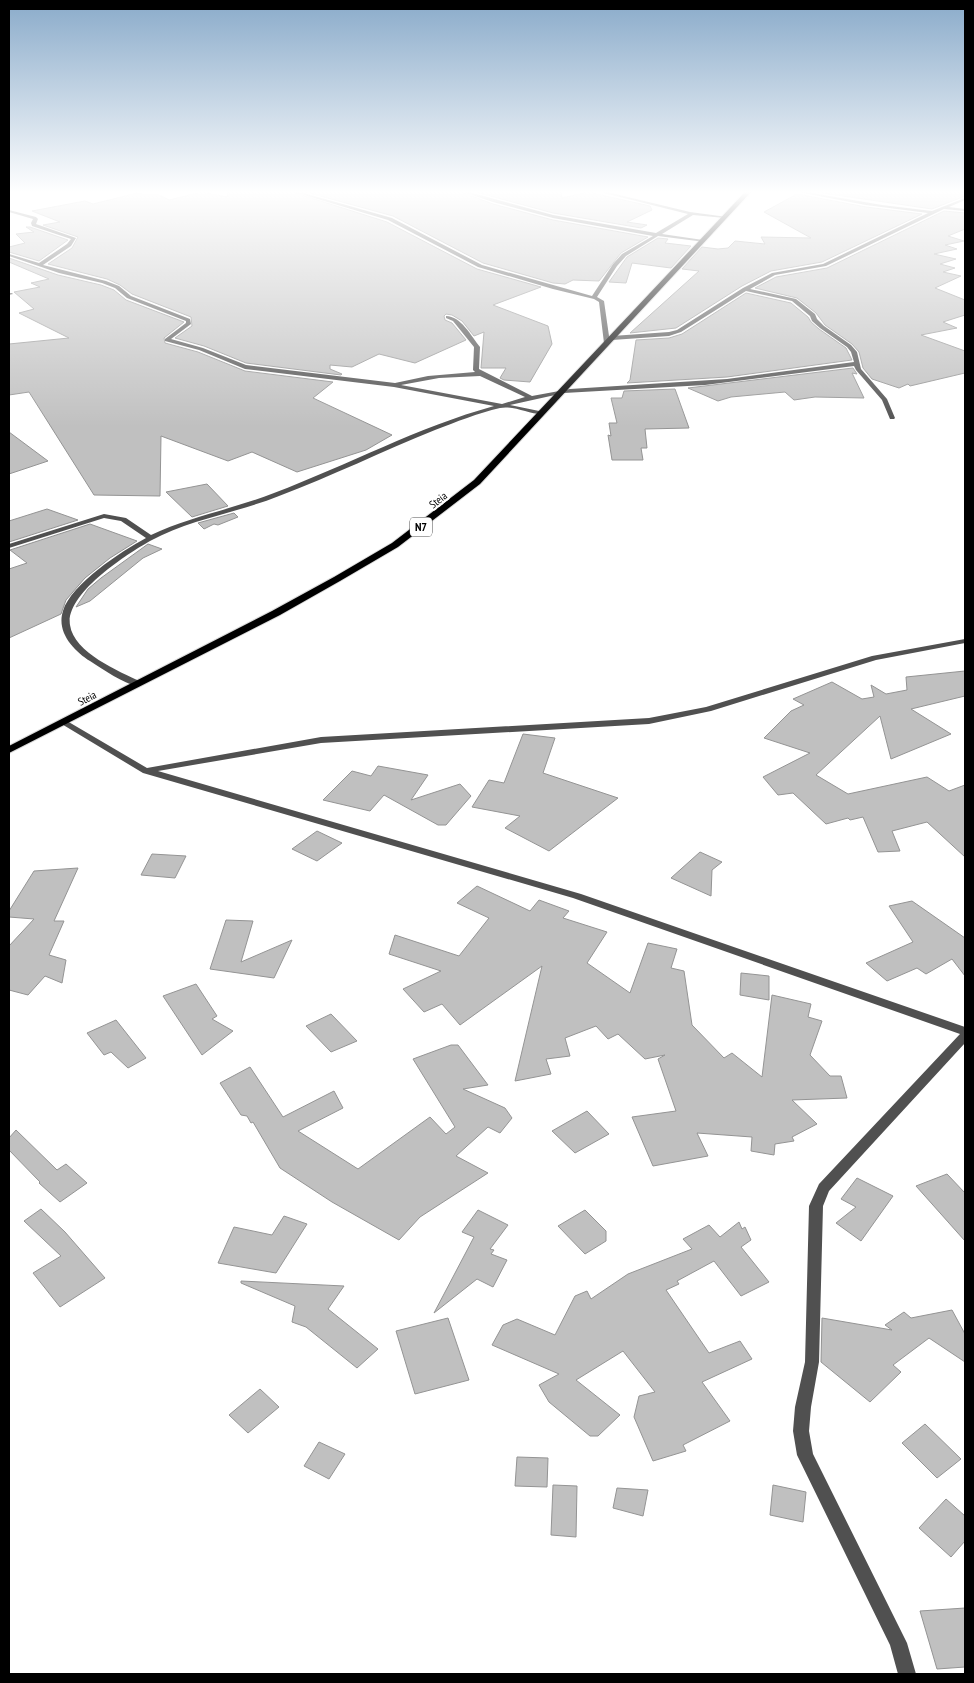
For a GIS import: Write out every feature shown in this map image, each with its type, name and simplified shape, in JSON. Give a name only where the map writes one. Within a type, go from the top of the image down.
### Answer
[{"type":"main road","name":"Steia","points":[[9,750],[276,613],[395,545],[477,482],[675,271]]},
{"type":"street","points":[[57,271],[118,287],[128,297],[188,320],[189,323],[167,340],[201,349],[238,365],[253,369],[394,386],[542,412]]},
{"type":"street","points":[[495,271],[554,288],[594,297],[601,301],[609,341],[669,334],[679,331],[745,289],[774,274],[793,271]]},
{"type":"street","points":[[594,297],[612,271]]},
{"type":"street","points":[[745,289],[794,300],[813,315],[814,320],[822,328],[852,348],[855,364],[873,388],[885,400],[892,418]]},
{"type":"street","points":[[448,317],[455,320],[474,341],[477,347],[476,370],[531,398]]},
{"type":"street","points":[[138,684],[83,654],[74,644],[66,623],[67,612],[75,598],[105,568],[151,538],[275,495],[414,435],[531,398],[562,392],[695,384],[855,364]]},
{"type":"street","points":[[394,386],[434,376],[481,374]]},
{"type":"street","points":[[9,546],[104,516],[121,518],[151,538]]},
{"type":"street","points":[[146,770],[321,740],[648,721],[708,709],[875,658],[965,641]]},
{"type":"street","points":[[64,723],[146,770],[577,896],[965,1031]]},
{"type":"street","points":[[907,1674],[898,1643],[804,1455],[803,1407],[812,1362],[816,1206],[824,1188],[965,1036]]},
{"type":"building","points":[[29,271],[45,271],[101,285],[114,290],[126,300],[184,322],[164,338],[165,343],[198,352],[245,371],[333,382],[313,398],[392,435],[366,450],[297,472],[252,452],[228,461],[161,436],[160,496],[94,495],[29,392],[9,395],[9,344],[69,338],[19,313],[34,309],[14,292],[40,287],[31,283],[49,279]]},
{"type":"building","points":[[74,271],[482,271],[541,287],[493,305],[548,326],[552,344],[530,382],[500,378],[506,368],[481,368],[484,332],[474,336],[462,321],[446,314],[444,316],[445,320],[452,323],[466,340],[415,363],[379,354],[352,367],[330,365],[330,369],[341,375],[246,363],[204,346],[175,338],[192,326],[191,317],[132,294],[120,285],[107,279]]},
{"type":"building","points":[[509,271],[607,271],[599,281],[573,280],[565,284],[553,283]]},
{"type":"building","points":[[617,271],[630,271],[626,283],[609,282]]},
{"type":"building","points":[[695,271],[774,271],[742,286],[676,328],[630,333],[699,271]]},
{"type":"building","points":[[813,271],[947,271],[943,272],[961,276],[935,288],[965,300],[965,315],[943,322],[957,328],[921,335],[965,351],[965,373],[910,386],[908,384],[899,388],[872,379],[863,368],[859,352],[852,344],[825,325],[816,313],[797,298],[755,288],[776,277]]},
{"type":"building","points":[[746,293],[791,303],[819,329],[846,348],[852,360],[727,377],[627,383],[630,380],[636,340],[669,338],[682,334]]},
{"type":"building","points":[[853,368],[857,374],[852,373],[864,398],[815,397],[794,400],[785,392],[731,397],[718,401],[688,388]]},
{"type":"building","points":[[675,389],[689,428],[645,429],[647,448],[641,448],[643,460],[612,460],[608,435],[611,436],[609,423],[617,423],[611,398],[622,398],[624,391]]},
{"type":"building","points":[[9,432],[48,461],[9,474]]},
{"type":"building","points":[[207,484],[228,506],[192,517],[166,492]]},
{"type":"building","points":[[47,509],[78,520],[9,542],[9,521]]},
{"type":"building","points":[[234,513],[238,517],[204,529],[198,523]]},
{"type":"building","points":[[90,524],[137,541],[110,558],[85,578],[66,600],[61,614],[9,638],[9,569],[27,563],[10,550]]},
{"type":"building","points":[[148,544],[162,549],[143,558],[90,601],[76,607],[88,589]]},
{"type":"building","points":[[965,671],[965,696],[911,709],[951,734],[891,759],[880,716],[816,775],[848,794],[927,777],[949,791],[965,785],[965,857],[927,822],[892,831],[900,851],[878,852],[863,817],[850,820],[848,818],[826,824],[793,793],[778,795],[763,777],[810,753],[764,738],[791,711],[804,705],[793,699],[832,682],[862,699],[874,697],[871,685],[886,694],[907,690],[906,677]]},
{"type":"building","points":[[523,734],[555,738],[543,773],[618,798],[549,851],[505,828],[520,816],[472,807],[489,780],[504,783]]},
{"type":"building","points":[[378,766],[428,775],[411,800],[460,784],[471,796],[446,825],[438,825],[384,795],[370,811],[323,800],[352,771],[371,776]]},
{"type":"building","points":[[317,831],[342,843],[317,861],[292,849]]},
{"type":"building","points":[[700,852],[722,862],[712,870],[711,896],[671,878]]},
{"type":"building","points":[[152,854],[186,856],[175,878],[141,875]]},
{"type":"building","points":[[78,868],[54,921],[64,921],[49,955],[66,960],[62,983],[45,976],[28,995],[9,990],[9,946],[34,919],[9,917],[9,911],[34,871]]},
{"type":"building","points":[[477,886],[530,911],[539,900],[569,911],[563,918],[607,932],[587,963],[630,993],[648,943],[677,949],[671,968],[684,971],[692,1025],[724,1058],[732,1053],[762,1077],[772,995],[811,1004],[808,1017],[822,1021],[810,1055],[830,1076],[841,1076],[847,1098],[792,1100],[817,1124],[792,1137],[794,1141],[775,1144],[774,1155],[751,1151],[752,1137],[697,1133],[708,1156],[653,1166],[632,1117],[676,1111],[658,1059],[665,1055],[645,1059],[618,1034],[608,1039],[596,1026],[565,1038],[570,1056],[546,1059],[551,1074],[515,1081],[542,966],[460,1025],[442,1004],[424,1012],[403,989],[441,971],[389,954],[395,935],[459,956],[489,918],[457,903]]},
{"type":"building","points":[[912,901],[965,938],[965,976],[952,959],[926,974],[917,968],[887,981],[866,963],[913,942],[889,906]]},
{"type":"building","points":[[226,920],[253,921],[241,962],[292,940],[274,978],[210,969]]},
{"type":"building","points":[[741,973],[769,976],[769,1000],[740,995]]},
{"type":"building","points":[[196,984],[217,1016],[212,1019],[233,1031],[202,1055],[163,996]]},
{"type":"building","points":[[331,1014],[357,1041],[331,1052],[306,1026]]},
{"type":"building","points":[[116,1020],[146,1058],[128,1068],[111,1052],[104,1055],[87,1033]]},
{"type":"building","points":[[451,1045],[458,1045],[488,1085],[463,1089],[505,1108],[512,1118],[500,1133],[488,1127],[456,1156],[488,1173],[420,1217],[399,1240],[332,1202],[280,1168],[253,1122],[251,1123],[247,1116],[241,1115],[220,1083],[250,1067],[283,1117],[334,1091],[343,1108],[298,1131],[358,1169],[430,1117],[446,1134],[455,1127],[413,1059]]},
{"type":"building","points":[[587,1111],[609,1134],[575,1153],[552,1131]]},
{"type":"building","points":[[16,1130],[57,1170],[66,1164],[87,1183],[60,1202],[39,1183],[9,1150],[9,1138]]},
{"type":"building","points":[[947,1174],[965,1193],[965,1241],[916,1186]]},
{"type":"building","points":[[857,1178],[893,1196],[861,1241],[836,1223],[856,1207],[841,1199]]},
{"type":"building","points":[[41,1209],[65,1232],[105,1278],[60,1307],[33,1273],[61,1256],[24,1221]]},
{"type":"building","points":[[478,1210],[508,1225],[490,1249],[494,1250],[491,1254],[507,1260],[493,1287],[477,1279],[434,1313],[474,1237],[462,1232]]},
{"type":"building","points":[[585,1210],[606,1231],[606,1241],[585,1254],[558,1226]]},
{"type":"building","points":[[284,1216],[307,1224],[276,1273],[218,1263],[234,1227],[272,1235]]},
{"type":"building","points":[[739,1222],[742,1229],[745,1227],[751,1240],[741,1247],[769,1282],[741,1296],[714,1261],[677,1281],[679,1284],[666,1290],[709,1353],[740,1341],[752,1359],[702,1382],[730,1421],[683,1445],[686,1451],[653,1461],[634,1417],[639,1396],[655,1392],[623,1351],[576,1380],[620,1415],[598,1436],[590,1436],[549,1402],[539,1385],[559,1374],[492,1345],[503,1325],[517,1319],[555,1335],[575,1296],[587,1291],[591,1299],[628,1274],[692,1249],[683,1239],[709,1225],[720,1237]]},
{"type":"building","points":[[241,1281],[344,1286],[328,1309],[378,1349],[357,1368],[306,1327],[292,1322],[295,1306],[241,1283]]},
{"type":"building","points":[[952,1310],[965,1334],[965,1362],[929,1338],[893,1365],[901,1372],[870,1402],[821,1362],[822,1318],[892,1330],[885,1325],[904,1312],[911,1318]]},
{"type":"building","points":[[448,1318],[469,1380],[415,1394],[396,1331]]},
{"type":"building","points":[[260,1389],[279,1407],[248,1433],[229,1415]]},
{"type":"building","points":[[925,1424],[961,1459],[937,1478],[902,1443]]},
{"type":"building","points":[[319,1442],[345,1454],[329,1479],[304,1466]]},
{"type":"building","points":[[517,1457],[548,1458],[547,1487],[515,1486]]},
{"type":"building","points":[[553,1485],[577,1486],[576,1537],[551,1535]]},
{"type":"building","points":[[773,1485],[806,1492],[803,1522],[770,1515]]},
{"type":"building","points":[[617,1488],[648,1490],[643,1516],[613,1508]]},
{"type":"building","points":[[946,1499],[965,1516],[965,1541],[951,1557],[919,1528]]},
{"type":"building","points":[[965,1608],[965,1667],[937,1669],[920,1611]]}]
